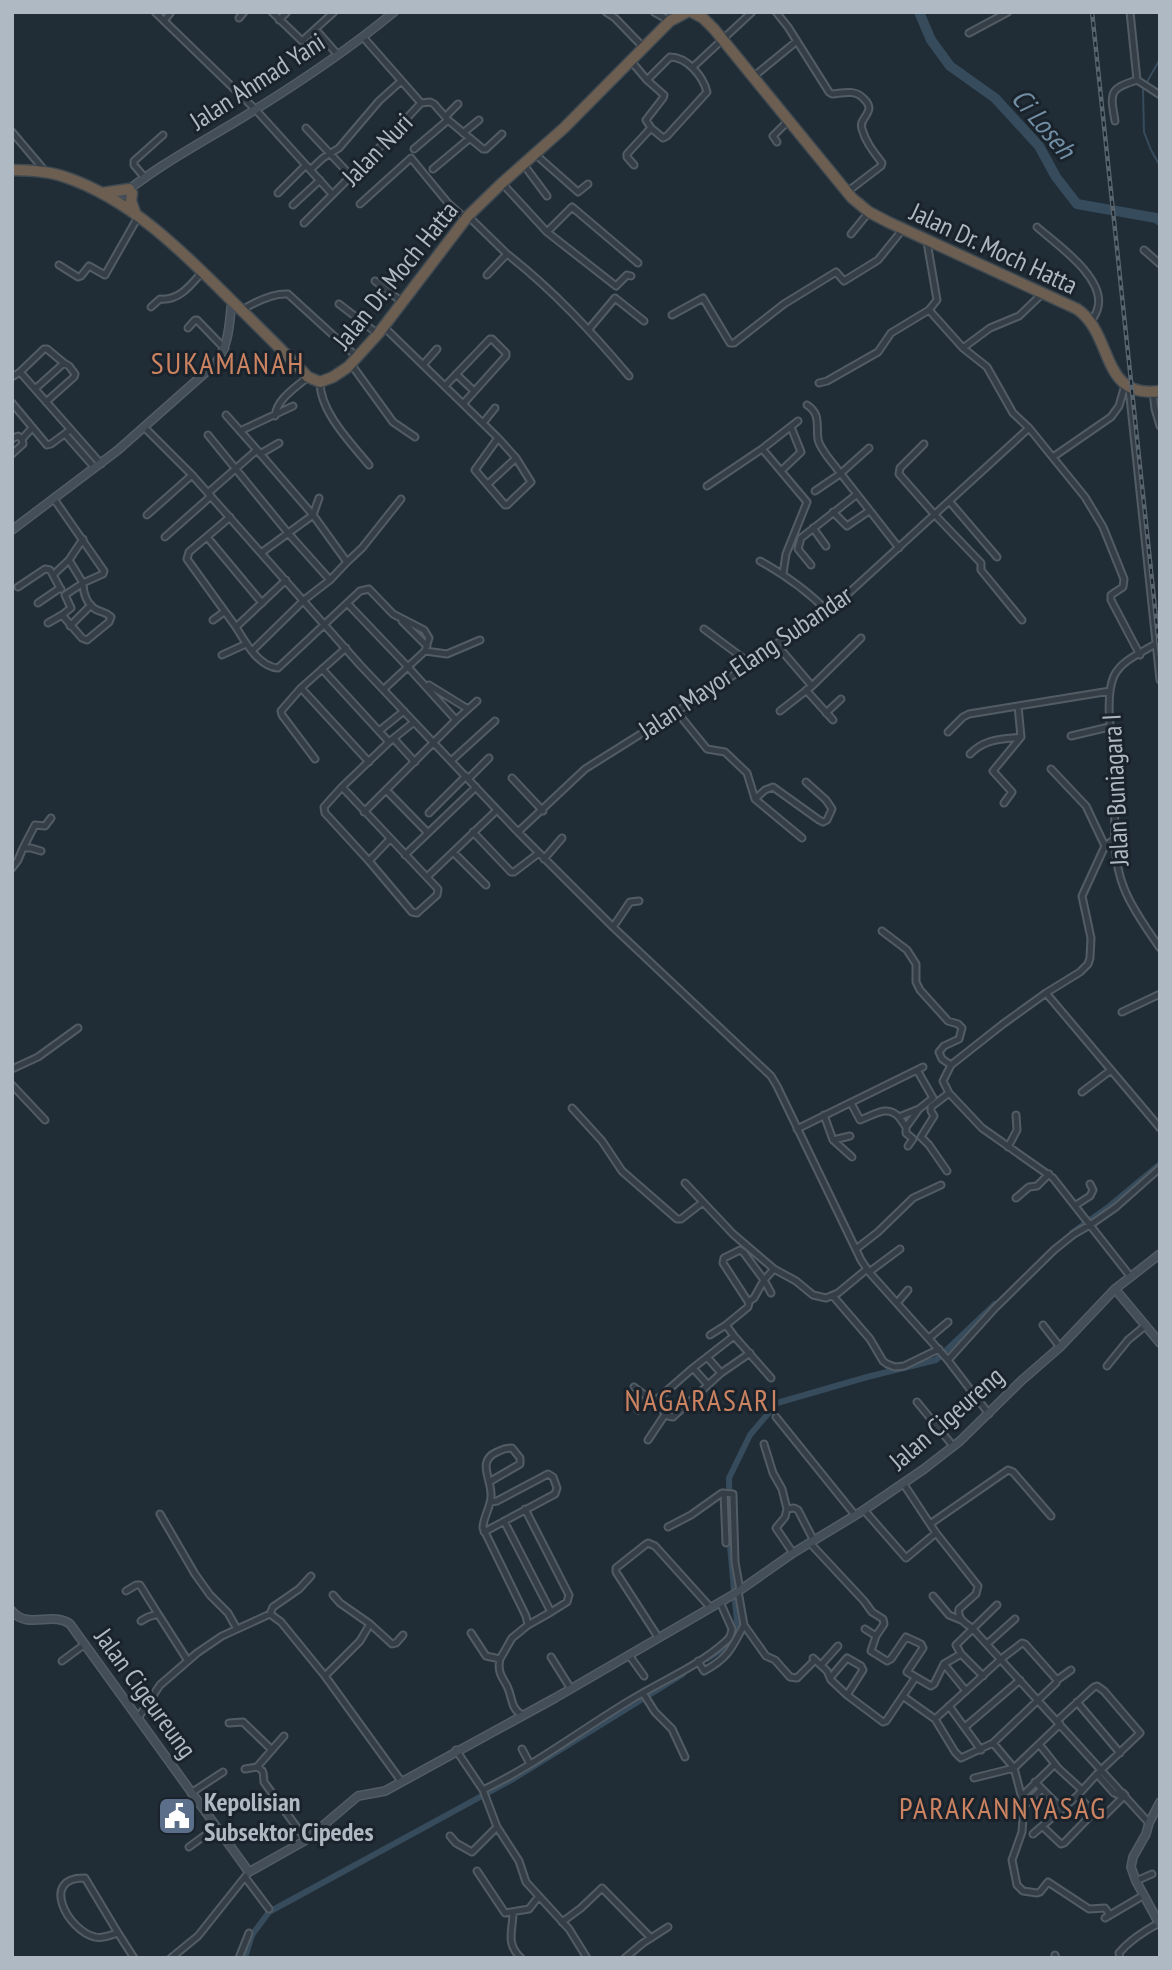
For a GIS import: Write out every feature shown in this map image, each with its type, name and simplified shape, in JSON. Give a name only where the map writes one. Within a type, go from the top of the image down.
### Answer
[{"type":"highway","name":"Jalan Dr. Moch Hatta","points":[[12,170],[45,171],[81,183],[137,216],[203,271],[308,377],[320,382],[333,377],[354,361],[381,331],[467,218],[670,21],[690,12],[708,22],[847,192],[869,212],[1077,309],[1091,321],[1117,376],[1127,386]]},
{"type":"highway","points":[[102,193],[130,191],[137,216]]},
{"type":"highway","points":[[1127,386],[1138,391],[1156,391]]},
{"type":"street","points":[[155,12],[255,109],[332,194]]},
{"type":"street","points":[[164,21],[171,12]]},
{"type":"street","points":[[239,18],[244,12]]},
{"type":"street","points":[[271,12],[302,41],[334,12]]},
{"type":"street","points":[[279,20],[287,12]]},
{"type":"street","name":"Jalan Ahmad Yani","points":[[118,203],[142,179],[285,92],[394,12]]},
{"type":"street","points":[[606,12],[643,47]]},
{"type":"street","points":[[654,12],[670,21]]},
{"type":"street","points":[[692,67],[752,12]]},
{"type":"street","points":[[776,12],[830,94],[854,92],[868,103],[869,109],[861,124],[862,130],[871,149],[882,163],[847,192]]},
{"type":"street","points":[[993,12],[998,19]]},
{"type":"street","points":[[969,33],[1009,12]]},
{"type":"street","points":[[1130,12],[1135,68],[1143,83],[1160,95]]},
{"type":"street","points":[[316,30],[338,55]]},
{"type":"street","points":[[363,37],[421,103],[432,103],[484,150],[502,134]]},
{"type":"street","points":[[753,76],[797,41]]},
{"type":"street","points":[[630,61],[647,80],[664,95],[646,120],[650,128],[664,138],[707,92],[705,84],[692,67],[678,58],[670,57],[647,80]]},
{"type":"street","points":[[278,193],[308,168],[332,154],[379,101],[400,82]]},
{"type":"street","points":[[1115,121],[1112,102],[1114,92],[1121,85],[1143,83]]},
{"type":"street","name":"Jalan Nuri","points":[[304,223],[421,103]]},
{"type":"street","points":[[414,149],[458,104]]},
{"type":"street","points":[[463,133],[479,120]]},
{"type":"street","points":[[778,142],[773,136],[789,120]]},
{"type":"street","points":[[306,128],[351,176]]},
{"type":"street","points":[[634,165],[627,154],[650,128]]},
{"type":"street","points":[[12,132],[45,171]]},
{"type":"street","points":[[142,179],[134,161],[163,135]]},
{"type":"street","points":[[433,169],[470,138]]},
{"type":"street","points":[[535,154],[578,192],[588,184]]},
{"type":"street","points":[[360,204],[411,158],[448,203],[545,285],[589,329],[629,376]]},
{"type":"street","points":[[524,164],[547,196]]},
{"type":"street","points":[[293,205],[320,180]]},
{"type":"street","points":[[502,183],[547,232],[616,286],[627,275],[631,276]]},
{"type":"street","points":[[547,232],[572,207],[638,263]]},
{"type":"street","points":[[850,234],[869,212]]},
{"type":"street","points":[[59,265],[78,277],[89,266],[105,275],[137,216]]},
{"type":"street","points":[[1037,227],[1093,281],[1099,306],[1091,321]]},
{"type":"street","points":[[672,315],[703,298],[733,344],[784,304],[835,272],[844,281],[875,262],[903,229]]},
{"type":"street","points":[[819,383],[878,352],[891,333],[929,310],[937,300],[927,240]]},
{"type":"street","points":[[1144,250],[1160,264]]},
{"type":"street","points":[[487,275],[507,254]]},
{"type":"street","points":[[150,307],[160,299],[170,300],[185,291],[203,271]]},
{"type":"street","points":[[375,281],[402,302]]},
{"type":"street","points":[[963,348],[990,328],[1022,314],[1044,292]]},
{"type":"street","points":[[242,310],[260,300],[288,294],[354,361],[393,422],[415,437]]},
{"type":"street","points":[[589,329],[615,298],[644,321]]},
{"type":"street","points":[[12,530],[145,428],[209,370],[225,349],[232,300]]},
{"type":"street","points":[[339,304],[381,331],[423,365],[483,423],[498,438],[516,458],[531,482],[508,505],[505,505],[475,469],[498,438]]},
{"type":"street","points":[[929,310],[963,348],[987,367],[1009,408],[1029,428],[1085,497],[1103,527],[1124,582],[1123,587],[1111,595],[1111,600],[1140,655]]},
{"type":"street","points":[[188,328],[197,320],[225,349]]},
{"type":"street","points":[[445,386],[492,339],[506,355],[463,404]]},
{"type":"street","points":[[12,377],[47,349],[75,374],[46,402]]},
{"type":"street","points":[[423,365],[437,349]]},
{"type":"street","points":[[35,389],[64,363]]},
{"type":"street","points":[[20,372],[67,432],[98,466]]},
{"type":"street","points":[[456,374],[474,391]]},
{"type":"street","points":[[275,416],[280,401],[308,377]]},
{"type":"street","points":[[320,382],[320,396],[326,407],[342,433],[369,466]]},
{"type":"street","points":[[1053,457],[1111,417],[1127,386]]},
{"type":"street","points":[[1127,386],[1158,643],[1160,680]]},
{"type":"street","points":[[1156,391],[1155,409],[1160,426]]},
{"type":"street","points":[[12,403],[47,445],[67,432]]},
{"type":"street","points":[[807,405],[815,411],[817,417],[819,443],[899,548]]},
{"type":"street","points":[[240,431],[293,407]]},
{"type":"street","points":[[483,423],[495,408]]},
{"type":"street","points":[[226,415],[313,515],[347,562]]},
{"type":"street","points":[[707,486],[798,421]]},
{"type":"street","points":[[781,471],[801,451],[792,427]]},
{"type":"street","points":[[12,454],[22,445],[22,439],[32,428]]},
{"type":"street","points":[[145,428],[210,494],[384,690],[538,853],[771,1076],[868,1270],[947,1359],[989,1414]]},
{"type":"street","name":"Jalan Mayor Elang Subandar","points":[[518,832],[585,769],[828,612],[1029,428]]},
{"type":"street","points":[[208,435],[330,580]]},
{"type":"street","points":[[12,439],[18,436],[22,439]]},
{"type":"street","points":[[165,537],[235,469],[259,452],[279,443]]},
{"type":"street","points":[[924,444],[898,472],[981,563],[982,570],[1022,620]]},
{"type":"street","points":[[815,491],[840,474],[869,448]]},
{"type":"street","points":[[762,449],[805,499],[807,505],[786,554],[783,574]]},
{"type":"street","points":[[488,484],[516,458]]},
{"type":"street","points":[[147,514],[192,475]]},
{"type":"street","points":[[811,565],[798,547],[801,538],[856,495]]},
{"type":"street","points":[[261,553],[313,515],[319,498]]},
{"type":"street","points":[[252,651],[362,548],[401,499]]},
{"type":"street","points":[[52,501],[54,507],[60,507],[104,571],[65,594]]},
{"type":"street","points":[[950,502],[997,557]]},
{"type":"street","points":[[833,512],[847,526],[869,511]]},
{"type":"street","points":[[230,517],[189,552],[187,558],[252,651],[269,667],[278,668],[363,589],[372,591],[390,611],[427,632],[429,638],[426,649],[384,690]]},
{"type":"street","points":[[813,528],[827,546]]},
{"type":"street","points":[[207,537],[262,603]]},
{"type":"street","points":[[54,575],[69,560],[83,539]]},
{"type":"street","points":[[62,615],[82,638],[88,640],[109,622],[111,617],[91,605],[84,594],[83,583],[69,560]]},
{"type":"street","points":[[760,561],[783,574],[828,612]]},
{"type":"street","points":[[18,587],[45,569],[50,570],[71,608],[48,623]]},
{"type":"street","points":[[236,627],[286,580]]},
{"type":"street","points":[[38,603],[60,588]]},
{"type":"street","points":[[347,603],[456,720]]},
{"type":"street","points":[[70,626],[91,605]]},
{"type":"street","points":[[213,620],[224,612]]},
{"type":"street","points":[[704,629],[751,664]]},
{"type":"street","points":[[780,711],[809,688],[862,638]]},
{"type":"street","points":[[426,649],[447,654],[480,640]]},
{"type":"street","name":"Jalan Buniagara I","points":[[1158,643],[1127,661],[1118,670],[1110,691],[1110,727],[1115,775],[1118,869],[1124,888],[1160,948]]},
{"type":"street","points":[[222,655],[246,644]]},
{"type":"street","points":[[776,644],[833,720]]},
{"type":"street","points":[[315,759],[281,713],[282,709],[346,648]]},
{"type":"street","points":[[322,669],[379,731],[415,762]]},
{"type":"street","points":[[420,679],[468,709]]},
{"type":"street","points":[[301,688],[369,762]]},
{"type":"street","points":[[948,732],[969,714],[1110,691]]},
{"type":"street","points":[[826,713],[841,699]]},
{"type":"street","points":[[364,812],[477,701]]},
{"type":"street","points":[[1004,803],[1012,792],[993,770],[1021,737],[1018,706]]},
{"type":"street","points":[[379,731],[404,711]]},
{"type":"street","points":[[677,712],[707,749],[725,752],[747,773],[755,799],[802,838]]},
{"type":"street","points":[[452,760],[495,721]]},
{"type":"street","points":[[342,788],[438,889],[439,894],[419,912],[414,913],[324,810],[325,805],[342,788],[414,722]]},
{"type":"street","points":[[1071,736],[1110,727]]},
{"type":"street","points":[[970,754],[987,741],[1021,737]]},
{"type":"street","points":[[429,813],[489,758]]},
{"type":"street","points":[[1051,769],[1086,806],[1105,846]]},
{"type":"street","points":[[512,778],[542,810]]},
{"type":"street","points":[[755,799],[773,787],[819,820],[826,821],[832,809],[830,803],[806,782]]},
{"type":"street","points":[[405,855],[476,787]]},
{"type":"street","points":[[386,790],[428,833]]},
{"type":"street","points":[[427,877],[497,810]]},
{"type":"street","points":[[12,868],[35,825],[45,826],[51,818]]},
{"type":"street","points":[[473,832],[511,872],[538,853]]},
{"type":"street","points":[[544,859],[562,838]]},
{"type":"street","points":[[369,861],[390,839]]},
{"type":"street","points":[[1115,839],[1105,846],[1082,896],[1091,938],[1090,958],[1080,972],[1046,993],[951,1065],[943,1081],[949,1093],[982,1128],[1049,1174],[1130,1276]]},
{"type":"street","points":[[23,848],[41,851]]},
{"type":"street","points":[[453,852],[486,885]]},
{"type":"street","points":[[613,927],[630,902],[639,901]]},
{"type":"street","points":[[882,931],[907,950],[916,964],[916,982],[920,989],[948,1021],[962,1028],[959,1039],[944,1046],[939,1052],[942,1059],[951,1065]]},
{"type":"street","points":[[1046,993],[1160,1128]]},
{"type":"street","points":[[1122,1012],[1160,994]]},
{"type":"street","points":[[12,1069],[38,1057],[78,1028]]},
{"type":"street","points":[[797,1129],[923,1067]]},
{"type":"street","points":[[899,1117],[919,1109],[933,1098],[917,1070]]},
{"type":"street","points":[[1082,1092],[1111,1070]]},
{"type":"street","points":[[12,1085],[45,1120]]},
{"type":"street","points":[[947,1171],[921,1137],[934,1116],[932,1107],[949,1093]]},
{"type":"street","points":[[851,1103],[861,1122],[891,1110],[899,1117],[906,1133],[913,1139],[908,1146]]},
{"type":"street","points":[[572,1108],[602,1141],[622,1171],[677,1219],[681,1219],[703,1202]]},
{"type":"street","points":[[906,1128],[919,1109]]},
{"type":"street","points":[[824,1115],[833,1140],[852,1157]]},
{"type":"street","points":[[1008,1147],[1017,1130],[1016,1115]]},
{"type":"street","points":[[833,1140],[850,1136]]},
{"type":"street","points":[[947,1359],[1054,1250],[1117,1206],[1160,1168]]},
{"type":"street","points":[[1016,1198],[1029,1187],[1037,1186],[1049,1174]]},
{"type":"street","points":[[685,1183],[733,1234],[774,1269],[796,1280],[813,1295],[826,1298],[833,1296],[900,1249]]},
{"type":"street","points":[[1076,1205],[1092,1195],[1090,1184]]},
{"type":"street","points":[[856,1249],[913,1198],[941,1185]]},
{"type":"street","points":[[710,1335],[748,1307],[748,1302],[723,1263],[724,1258],[737,1250],[742,1251],[771,1293]]},
{"type":"street","name":"Jalan Cigeureng","points":[[247,1875],[306,1840],[358,1796],[385,1790],[401,1782],[571,1689],[720,1602],[864,1510],[953,1446],[1060,1347],[1115,1289],[1159,1256]]},
{"type":"street","points":[[748,1302],[754,1298],[774,1269]]},
{"type":"street","points":[[1115,1289],[1160,1343]]},
{"type":"street","points":[[897,1303],[908,1290]]},
{"type":"street","points":[[833,1296],[870,1339],[887,1364],[904,1366],[940,1351]]},
{"type":"street","points":[[929,1338],[948,1322]]},
{"type":"street","points":[[726,1325],[771,1378]]},
{"type":"street","points":[[1043,1325],[1060,1347]]},
{"type":"street","points":[[1107,1366],[1128,1340],[1145,1325]]},
{"type":"street","points":[[654,1402],[734,1336]]},
{"type":"street","points":[[634,1387],[668,1416],[673,1417],[721,1373],[750,1353]]},
{"type":"street","points":[[707,1357],[721,1373]]},
{"type":"street","points":[[693,1368],[708,1385]]},
{"type":"street","points":[[638,1409],[647,1397]]},
{"type":"street","points":[[917,1402],[953,1446]]},
{"type":"street","points":[[648,1440],[666,1413]]},
{"type":"street","points":[[776,1417],[855,1515]]},
{"type":"street","points":[[764,1444],[787,1509],[776,1528],[793,1553]]},
{"type":"street","points":[[489,1482],[519,1466],[520,1458],[515,1450],[505,1448],[487,1458],[486,1468],[491,1502],[483,1521],[484,1532],[528,1625]]},
{"type":"street","points":[[930,1524],[1008,1470],[1013,1472],[1051,1516]]},
{"type":"street","points":[[484,1532],[556,1493],[558,1488],[548,1474],[491,1502]]},
{"type":"street","points":[[903,1483],[936,1533],[978,1586],[976,1594],[959,1611],[961,1620]]},
{"type":"street","points":[[668,1527],[691,1515],[719,1494],[727,1493],[734,1497],[732,1514],[736,1592],[744,1625],[766,1656],[775,1660],[790,1676],[797,1678],[814,1659],[847,1695],[883,1722],[904,1697],[915,1678]]},
{"type":"street","points":[[726,1543],[727,1493]]},
{"type":"street","points":[[787,1509],[798,1510],[812,1542],[872,1612],[883,1619],[884,1624],[871,1651],[887,1661],[891,1660],[906,1637],[922,1645],[923,1648],[908,1673],[927,1685],[932,1685],[944,1664],[961,1654]]},
{"type":"street","points":[[522,1716],[512,1705],[501,1675],[500,1659],[512,1638],[528,1625],[567,1602],[569,1595],[525,1510]]},
{"type":"street","points":[[864,1510],[906,1558],[936,1533]]},
{"type":"street","points":[[160,1514],[200,1582],[228,1613],[237,1629]]},
{"type":"street","points":[[504,1521],[551,1612]]},
{"type":"street","points":[[658,1637],[615,1570],[645,1545],[655,1545],[710,1607]]},
{"type":"street","points":[[138,1718],[160,1685],[188,1661],[222,1636],[270,1614],[273,1607],[312,1576]]},
{"type":"street","points":[[126,1591],[140,1585],[188,1661]]},
{"type":"street","points":[[333,1595],[392,1644],[403,1635]]},
{"type":"street","points":[[933,1596],[948,1615],[972,1628],[1058,1722],[1099,1772],[1124,1794],[1149,1823]]},
{"type":"street","points":[[484,1793],[645,1696],[725,1642],[732,1633],[731,1623],[720,1602]]},
{"type":"street","points":[[983,1676],[961,1654],[957,1644],[997,1605]]},
{"type":"street","name":"Jalan Cigeureung","points":[[12,1611],[24,1619],[62,1619],[70,1624],[216,1827],[247,1875]]},
{"type":"street","points":[[141,1621],[158,1614]]},
{"type":"street","points":[[270,1614],[281,1622],[325,1676],[401,1782]]},
{"type":"street","points":[[987,1644],[1015,1619]]},
{"type":"street","points":[[325,1676],[360,1642],[370,1624]]},
{"type":"street","points":[[698,1662],[704,1671],[712,1667],[730,1652],[744,1625]]},
{"type":"street","points":[[864,1629],[876,1636]]},
{"type":"street","points":[[471,1633],[486,1656],[500,1659]]},
{"type":"street","points":[[935,1719],[1022,1643],[1057,1680]]},
{"type":"street","points":[[62,1661],[85,1644]]},
{"type":"street","points":[[821,1665],[838,1646]]},
{"type":"street","points":[[629,1655],[645,1676]]},
{"type":"street","points":[[551,1657],[571,1689]]},
{"type":"street","points":[[830,1678],[847,1658],[861,1666],[863,1670],[847,1695]]},
{"type":"street","points":[[944,1664],[966,1690]]},
{"type":"street","points":[[904,1697],[935,1719],[958,1757],[965,1757],[993,1743],[1057,1680],[1071,1670]]},
{"type":"street","points":[[965,1727],[1020,1680]]},
{"type":"street","points":[[974,1778],[1014,1768],[1077,1702],[1094,1687],[1101,1688],[1139,1731],[1139,1736],[1033,1834]]},
{"type":"street","points":[[645,1696],[655,1712],[672,1729],[685,1757]]},
{"type":"street","points":[[1077,1702],[1120,1754]]},
{"type":"street","points":[[950,1706],[981,1749]]},
{"type":"street","points":[[229,1723],[243,1722],[272,1750]]},
{"type":"street","points":[[244,1769],[257,1766],[284,1736]]},
{"type":"street","points":[[993,1743],[1014,1768],[1024,1806],[1022,1832],[1012,1860],[1017,1885],[1023,1891],[1037,1894],[1048,1882],[1089,1909],[1105,1908],[1108,1917],[1144,1895]]},
{"type":"street","points":[[1039,1744],[1094,1812],[1064,1843],[1060,1843],[1042,1826]]},
{"type":"street","points":[[522,1749],[530,1764]]},
{"type":"street","points":[[456,1750],[484,1793],[497,1827],[519,1861],[526,1882],[575,1937],[587,1958]]},
{"type":"street","points":[[1021,1796],[1055,1764]]},
{"type":"street","points":[[257,1766],[265,1773],[264,1782],[306,1840]]},
{"type":"street","points":[[191,1793],[223,1772]]},
{"type":"street","points":[[1035,1782],[1062,1809]]},
{"type":"street","points":[[1024,1806],[1042,1789]]},
{"type":"street","points":[[1105,1815],[1124,1794]]},
{"type":"street","points":[[1120,1958],[1122,1949],[1140,1933],[1159,1924],[1131,1867],[1133,1857],[1160,1802]]},
{"type":"street","points":[[189,1847],[216,1827]]},
{"type":"street","points":[[450,1836],[456,1843],[472,1852],[497,1827]]},
{"type":"street","points":[[477,1871],[503,1912],[529,1909],[539,1896]]},
{"type":"street","points":[[1136,1881],[1152,1874]]},
{"type":"street","points":[[171,1958],[198,1936],[247,1875],[270,1909]]},
{"type":"street","points":[[118,1933],[94,1937],[76,1925],[65,1912],[60,1900],[61,1888],[71,1881],[85,1878],[134,1958]]},
{"type":"street","points":[[562,1922],[602,1888],[651,1938]]},
{"type":"street","points":[[513,1912],[510,1940],[521,1958]]},
{"type":"street","points":[[625,1958],[668,1927]]},
{"type":"street","points":[[239,1958],[248,1933]]},
{"type":"waterway","name":"Ci Loseh","points":[[919,12],[931,40],[950,66],[995,98],[1039,146],[1056,177],[1077,204],[1156,218],[1160,221]]},
{"type":"waterway","points":[[1160,59],[1143,89],[1144,132],[1160,166]]},
{"type":"waterway","points":[[1072,1233],[1160,1164]]},
{"type":"waterway","points":[[707,1659],[738,1633],[730,1546],[729,1478],[750,1435],[777,1403],[936,1360],[995,1304]]},
{"type":"waterway","points":[[245,1958],[252,1935],[269,1912],[513,1779],[683,1674]]},
{"type":"railway","points":[[1092,12],[1160,656]]},
{"type":"place","name":"Kepolisian Subsektor Cipedes","points":[[177,1816]]},
{"type":"district","name":"SUKAMANAH","points":[[228,362]]},
{"type":"district","name":"NAGARASARI","points":[[702,1399]]},
{"type":"district","name":"PARAKANNYASAG","points":[[1003,1807]]}]
